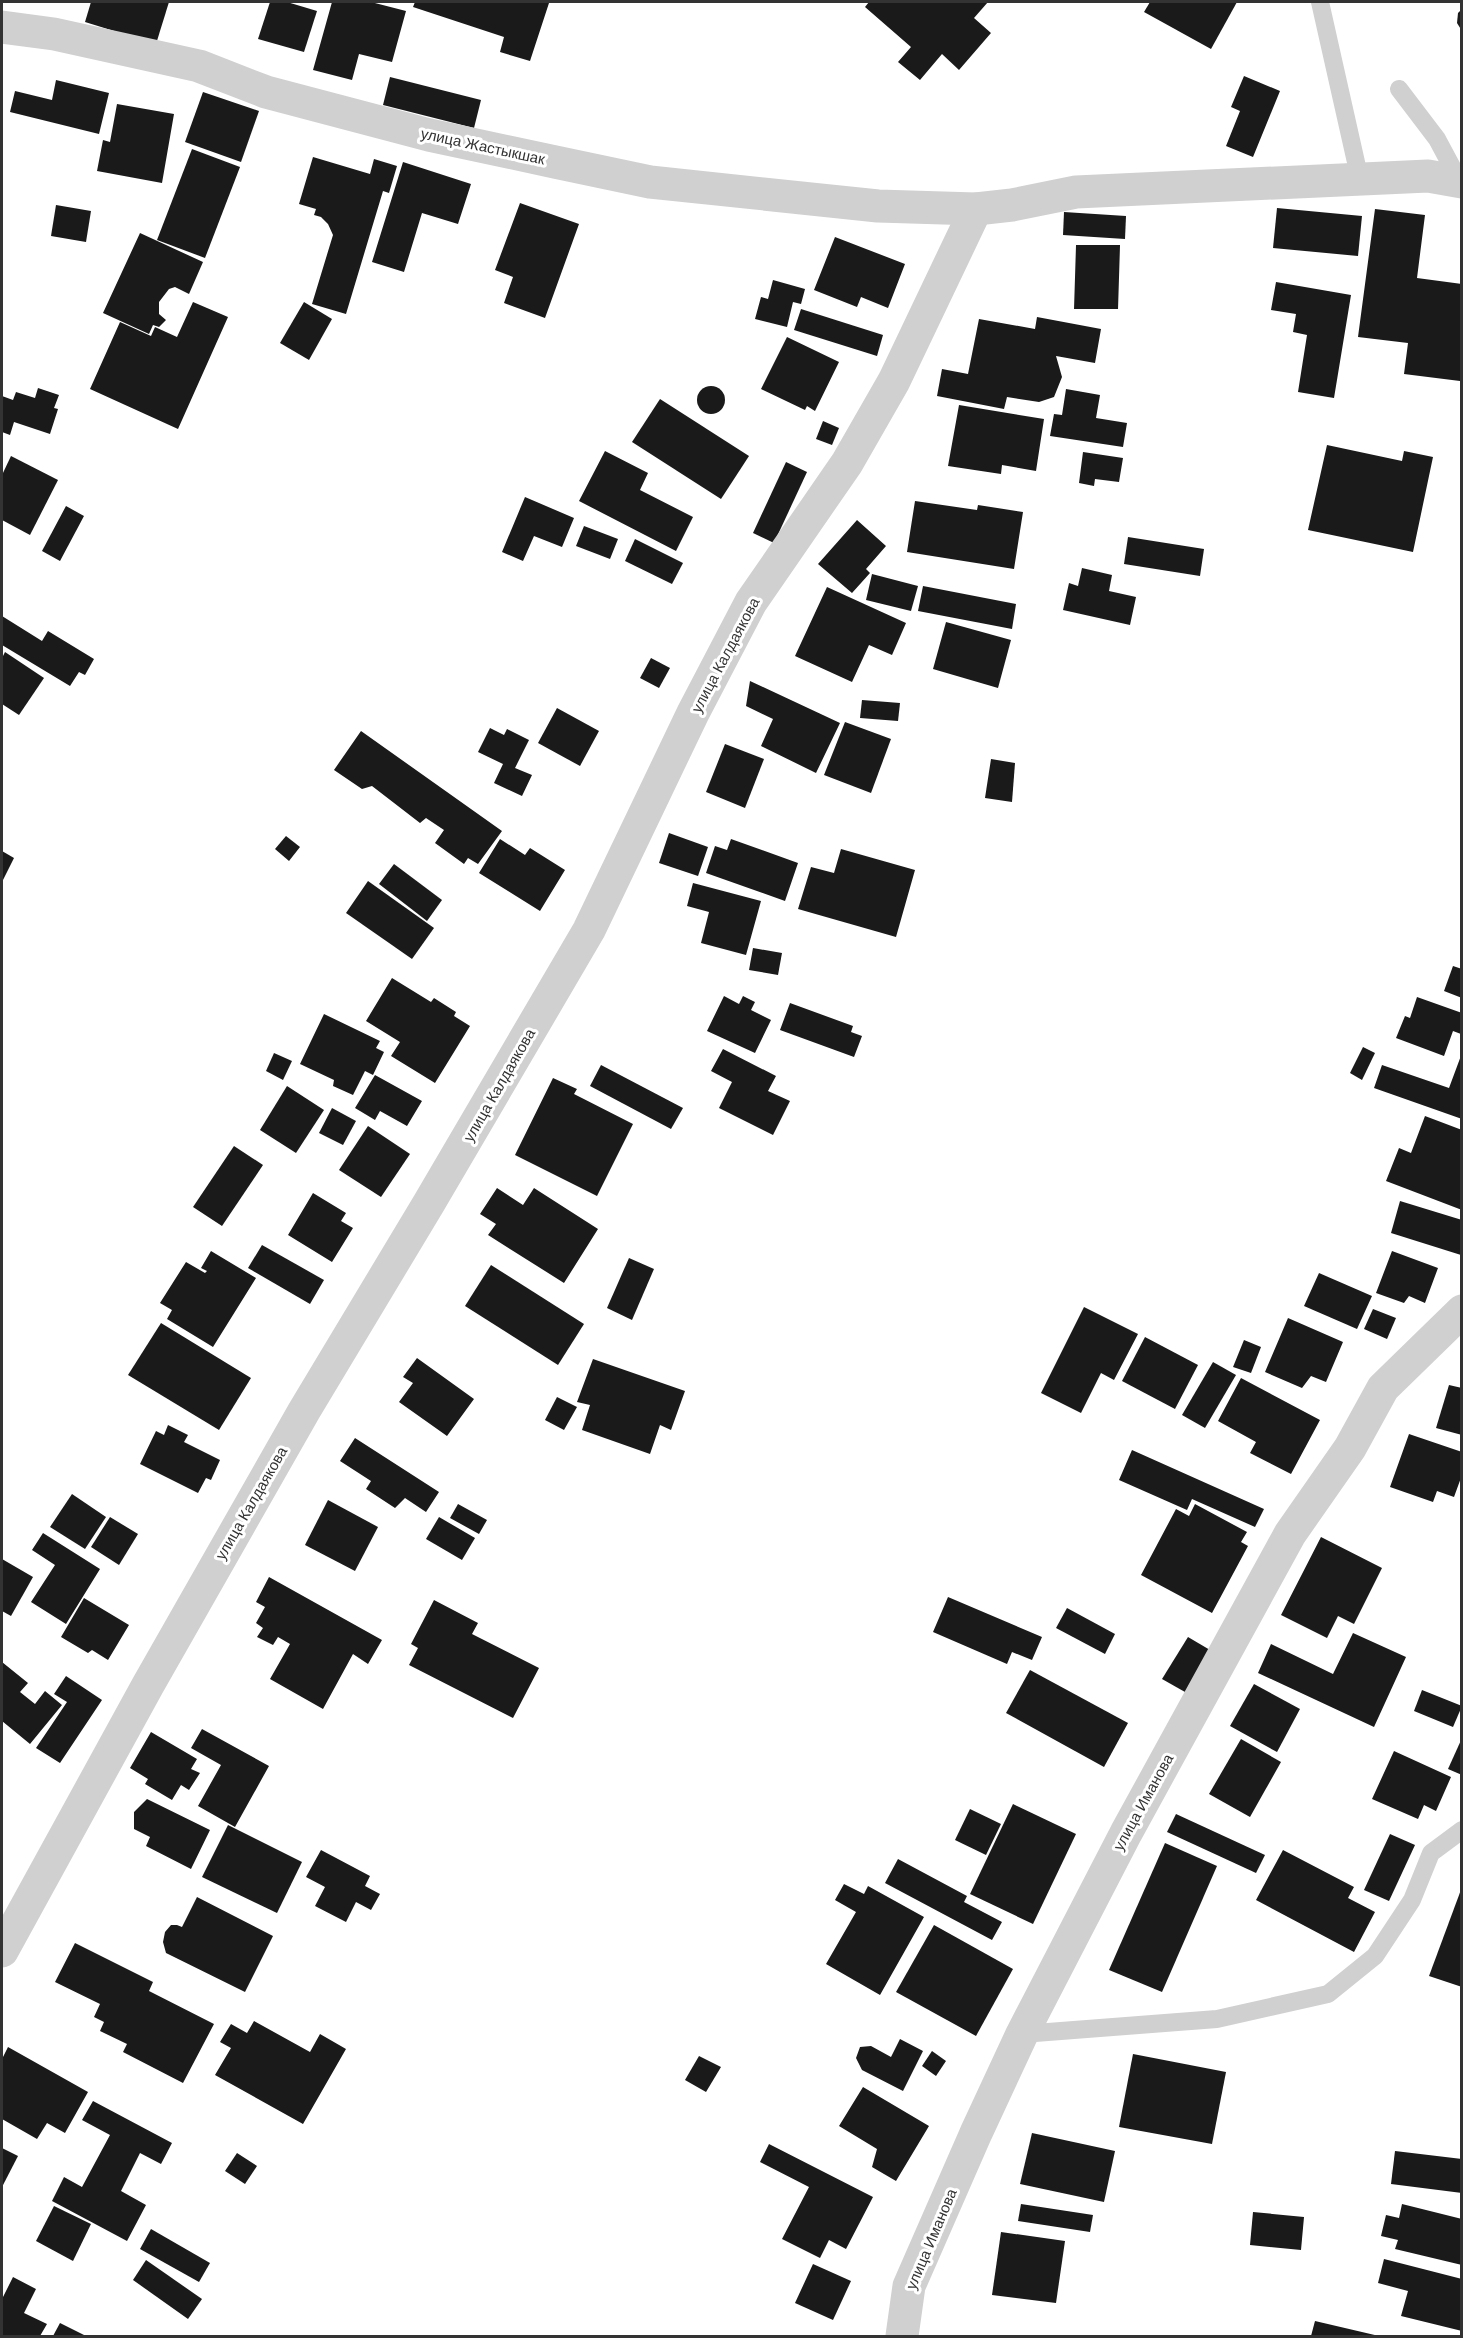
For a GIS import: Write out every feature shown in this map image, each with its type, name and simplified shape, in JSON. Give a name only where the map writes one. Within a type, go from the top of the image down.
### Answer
[{"type":"street","name":"улица Жастыкшак","points":[[2,27],[54,34],[199,66],[266,92],[429,135],[651,182],[878,206],[976,208],[1012,205],[1076,192],[1428,176],[1461,182]]},
{"type":"street","name":"улица Калдаякова","points":[[2,1951],[154,1675],[304,1411],[590,930],[693,712],[746,612],[847,463],[894,381],[976,208]]},
{"type":"street","name":"улица Иманова","points":[[902,2337],[909,2286],[1022,2034],[1126,1833],[1290,1534],[1350,1448],[1383,1388],[1461,1311]]},
{"type":"lane","points":[[1320,2],[1360,180]]},
{"type":"lane","points":[[1399,89],[1437,139],[1461,182]]},
{"type":"lane","points":[[1022,2034],[1217,2019],[1328,1994],[1375,1956],[1412,1900],[1431,1853],[1461,1830]]},
{"type":"building","points":[[91,2],[169,2],[156,44],[85,22]]},
{"type":"building","points":[[270,2],[287,2],[317,11],[304,52],[258,39]]},
{"type":"building","points":[[332,2],[371,2],[406,11],[392,62],[359,54],[352,80],[313,70]]},
{"type":"building","points":[[415,2],[549,3],[530,61],[500,52],[504,37],[413,7]]},
{"type":"building","points":[[869,2],[988,2],[974,18],[991,33],[959,70],[942,54],[920,80],[898,62],[911,47],[865,7]]},
{"type":"building","points":[[1150,2],[1237,2],[1211,49],[1144,12]]},
{"type":"building","points":[[1462,9],[1462,31],[1457,23],[1458,13]]},
{"type":"building","points":[[1244,76],[1280,91],[1253,157],[1226,146],[1240,111],[1231,107]]},
{"type":"building","points":[[390,77],[481,100],[474,128],[383,105]]},
{"type":"building","points":[[56,80],[109,93],[99,134],[10,112],[15,91],[52,100]]},
{"type":"building","points":[[203,92],[259,111],[241,162],[185,142]]},
{"type":"building","points":[[117,104],[174,114],[162,183],[97,171],[103,140],[110,142]]},
{"type":"building","points":[[192,149],[240,167],[205,258],[157,240]]},
{"type":"building","points":[[313,157],[370,174],[374,159],[397,166],[389,193],[383,191],[346,314],[312,304],[333,235],[328,224],[321,217],[314,215],[316,209],[299,204]]},
{"type":"building","points":[[403,162],[471,184],[458,224],[422,213],[404,272],[372,262]]},
{"type":"building","points":[[520,203],[579,224],[545,318],[504,303],[513,277],[495,270]]},
{"type":"building","points":[[56,205],[91,211],[86,242],[51,236]]},
{"type":"building","points":[[1277,208],[1362,216],[1358,256],[1273,248]]},
{"type":"building","points":[[1375,209],[1425,215],[1417,278],[1462,284],[1460,381],[1404,374],[1408,343],[1358,337]]},
{"type":"building","points":[[1064,212],[1126,216],[1125,239],[1063,235]]},
{"type":"building","points":[[140,233],[203,262],[189,294],[175,287],[169,289],[159,302],[159,314],[166,320],[159,327],[153,325],[149,334],[103,313]]},
{"type":"building","points":[[835,237],[905,264],[888,308],[861,297],[857,307],[814,290]]},
{"type":"building","points":[[1076,245],[1120,245],[1118,309],[1074,309]]},
{"type":"building","points":[[773,280],[805,289],[801,304],[793,302],[787,327],[755,319],[761,297],[768,299]]},
{"type":"building","points":[[1276,282],[1351,295],[1334,398],[1298,392],[1307,335],[1293,332],[1296,314],[1271,310]]},
{"type":"building","points":[[193,302],[228,317],[178,429],[90,389],[120,322],[151,336],[155,327],[177,337]]},
{"type":"building","points":[[304,302],[332,319],[309,360],[280,343]]},
{"type":"building","points":[[801,309],[883,335],[877,356],[794,330]]},
{"type":"building","points":[[1037,317],[1101,329],[1095,363],[1056,356],[1062,377],[1054,397],[1039,402],[1007,397],[1004,409],[937,396],[942,369],[968,374],[979,319],[1035,329]]},
{"type":"building","points":[[787,337],[839,362],[815,411],[807,406],[805,410],[761,389]]},
{"type":"building","points":[[711,386],[721,390],[725,400],[721,410],[711,414],[701,410],[697,400],[701,390]]},
{"type":"building","points":[[38,388],[59,395],[54,408],[58,409],[50,434],[14,422],[10,435],[2,432],[2,396],[13,400],[16,392],[35,398]]},
{"type":"building","points":[[1066,389],[1100,395],[1096,418],[1127,423],[1123,447],[1050,436],[1054,414],[1062,415]]},
{"type":"building","points":[[660,399],[749,456],[721,499],[632,442]]},
{"type":"building","points":[[959,405],[1044,419],[1036,471],[1002,465],[1001,474],[948,466]]},
{"type":"building","points":[[823,421],[839,428],[832,445],[816,439]]},
{"type":"building","points":[[1327,445],[1402,461],[1404,451],[1433,457],[1413,552],[1308,530]]},
{"type":"building","points":[[605,451],[648,473],[640,490],[693,517],[676,551],[579,501]]},
{"type":"building","points":[[1083,452],[1123,458],[1119,482],[1095,479],[1094,486],[1079,483]]},
{"type":"building","points":[[11,456],[58,480],[30,535],[2,520],[2,475]]},
{"type":"building","points":[[786,462],[807,472],[774,543],[753,533]]},
{"type":"building","points":[[525,497],[574,518],[562,547],[534,536],[523,561],[502,552]]},
{"type":"building","points":[[915,501],[977,510],[978,505],[1023,512],[1014,569],[907,552]]},
{"type":"building","points":[[66,506],[84,516],[60,561],[42,551]]},
{"type":"building","points":[[857,520],[886,546],[866,569],[870,573],[852,593],[818,564]]},
{"type":"building","points":[[584,526],[618,539],[610,559],[576,546]]},
{"type":"building","points":[[1128,537],[1204,549],[1200,576],[1124,564]]},
{"type":"building","points":[[635,539],[683,563],[672,584],[625,561]]},
{"type":"building","points":[[1082,568],[1112,575],[1109,591],[1136,597],[1130,625],[1063,610],[1069,583],[1078,586]]},
{"type":"building","points":[[872,574],[918,586],[911,611],[866,600]]},
{"type":"building","points":[[923,586],[1016,604],[1012,629],[918,611]]},
{"type":"building","points":[[827,587],[906,623],[892,655],[869,645],[852,682],[795,656]]},
{"type":"building","points":[[2,616],[42,641],[48,631],[94,659],[85,675],[79,672],[70,686],[2,645]]},
{"type":"building","points":[[946,622],[1011,640],[998,688],[933,669]]},
{"type":"building","points":[[5,652],[44,678],[19,715],[2,704],[2,658]]},
{"type":"building","points":[[651,658],[670,668],[659,688],[640,678]]},
{"type":"building","points":[[750,681],[840,723],[816,773],[761,746],[773,719],[746,706]]},
{"type":"building","points":[[862,700],[900,703],[898,721],[860,718]]},
{"type":"building","points":[[557,708],[599,731],[580,766],[538,743]]},
{"type":"building","points":[[845,722],[891,739],[871,793],[824,775]]},
{"type":"building","points":[[490,728],[504,735],[507,729],[529,740],[515,768],[532,775],[522,796],[494,783],[503,764],[478,752]]},
{"type":"building","points":[[361,731],[502,831],[478,864],[468,858],[464,864],[435,843],[444,830],[426,818],[420,823],[372,786],[362,789],[334,770]]},
{"type":"building","points":[[725,744],[764,759],[745,808],[706,792]]},
{"type":"building","points":[[991,759],[1015,763],[1012,802],[985,798]]},
{"type":"building","points":[[669,833],[708,847],[698,876],[659,863]]},
{"type":"building","points":[[286,836],[300,847],[289,861],[275,849]]},
{"type":"building","points":[[500,839],[525,855],[530,848],[565,870],[540,911],[479,873]]},
{"type":"building","points":[[731,839],[798,863],[785,901],[706,873],[715,846],[727,850]]},
{"type":"building","points":[[841,849],[915,870],[896,937],[798,909],[811,867],[834,873]]},
{"type":"building","points":[[2,851],[14,858],[2,882]]},
{"type":"building","points":[[394,864],[442,900],[427,921],[379,884]]},
{"type":"building","points":[[368,881],[434,928],[412,959],[346,913]]},
{"type":"building","points":[[693,883],[761,901],[746,955],[701,943],[709,912],[687,906]]},
{"type":"building","points":[[753,948],[782,953],[778,975],[749,970]]},
{"type":"building","points":[[1453,966],[1462,969],[1462,998],[1444,991]]},
{"type":"building","points":[[392,978],[431,1002],[434,998],[456,1012],[454,1016],[470,1026],[435,1083],[391,1056],[400,1042],[366,1021]]},
{"type":"building","points":[[724,996],[739,1004],[743,996],[755,1002],[751,1010],[771,1020],[755,1053],[707,1031]]},
{"type":"building","points":[[1417,997],[1462,1013],[1461,1034],[1453,1031],[1444,1056],[1396,1038],[1405,1016],[1410,1018]]},
{"type":"building","points":[[790,1003],[853,1026],[851,1032],[862,1036],[854,1057],[780,1030]]},
{"type":"building","points":[[324,1014],[380,1041],[376,1048],[384,1052],[373,1075],[365,1071],[353,1095],[333,1086],[334,1080],[300,1064]]},
{"type":"building","points":[[1363,1047],[1375,1053],[1362,1080],[1350,1073]]},
{"type":"building","points":[[723,1049],[776,1076],[768,1091],[790,1101],[773,1135],[719,1108],[732,1082],[711,1071]]},
{"type":"building","points":[[274,1053],[292,1061],[283,1080],[266,1071]]},
{"type":"building","points":[[1462,1053],[1462,1119],[1374,1088],[1382,1065],[1449,1088]]},
{"type":"building","points":[[601,1065],[683,1108],[671,1129],[590,1086]]},
{"type":"building","points":[[375,1075],[422,1101],[407,1126],[380,1111],[375,1120],[355,1108]]},
{"type":"building","points":[[553,1078],[577,1089],[574,1094],[633,1124],[597,1196],[515,1155]]},
{"type":"building","points":[[287,1086],[324,1110],[296,1153],[260,1130]]},
{"type":"building","points":[[332,1108],[356,1121],[343,1145],[319,1133]]},
{"type":"building","points":[[1425,1116],[1462,1130],[1462,1210],[1386,1181],[1399,1148],[1411,1153]]},
{"type":"building","points":[[368,1126],[410,1154],[381,1197],[339,1170]]},
{"type":"building","points":[[234,1146],[263,1165],[222,1226],[193,1207]]},
{"type":"building","points":[[497,1188],[523,1205],[534,1188],[598,1229],[564,1283],[488,1235],[496,1224],[480,1214]]},
{"type":"building","points":[[313,1193],[346,1213],[341,1221],[353,1228],[332,1262],[288,1235]]},
{"type":"building","points":[[1400,1201],[1462,1220],[1461,1255],[1391,1233]]},
{"type":"building","points":[[262,1245],[324,1280],[310,1304],[248,1268]]},
{"type":"building","points":[[211,1251],[256,1278],[213,1347],[167,1319],[172,1310],[160,1303],[186,1262],[205,1273],[207,1271],[201,1268]]},
{"type":"building","points":[[1392,1251],[1438,1268],[1425,1303],[1409,1296],[1404,1303],[1376,1293]]},
{"type":"building","points":[[629,1258],[654,1269],[632,1320],[607,1308]]},
{"type":"building","points":[[491,1265],[584,1324],[558,1365],[465,1306]]},
{"type":"building","points":[[1319,1273],[1372,1296],[1357,1329],[1304,1306]]},
{"type":"building","points":[[1084,1307],[1138,1334],[1114,1380],[1101,1373],[1081,1413],[1041,1393]]},
{"type":"building","points":[[1373,1309],[1396,1318],[1387,1339],[1364,1329]]},
{"type":"building","points":[[1288,1318],[1343,1342],[1326,1382],[1311,1376],[1302,1388],[1265,1372]]},
{"type":"building","points":[[161,1323],[251,1378],[219,1430],[128,1375]]},
{"type":"building","points":[[1145,1337],[1198,1365],[1175,1409],[1122,1381]]},
{"type":"building","points":[[1244,1340],[1261,1347],[1251,1373],[1233,1367]]},
{"type":"building","points":[[417,1358],[474,1399],[447,1436],[399,1402],[413,1383],[403,1377]]},
{"type":"building","points":[[593,1359],[685,1391],[671,1430],[660,1425],[650,1454],[582,1430],[590,1405],[577,1402]]},
{"type":"building","points":[[1213,1362],[1236,1375],[1205,1428],[1182,1415]]},
{"type":"building","points":[[1241,1378],[1320,1420],[1291,1474],[1250,1453],[1256,1442],[1218,1421]]},
{"type":"building","points":[[1449,1385],[1462,1388],[1462,1435],[1436,1428]]},
{"type":"building","points":[[557,1397],[577,1407],[564,1430],[545,1420]]},
{"type":"building","points":[[168,1425],[188,1435],[184,1442],[220,1460],[211,1480],[206,1478],[198,1493],[140,1464],[156,1431],[164,1435]]},
{"type":"building","points":[[1409,1434],[1462,1452],[1462,1475],[1454,1497],[1437,1491],[1433,1502],[1390,1487]]},
{"type":"building","points":[[355,1438],[439,1492],[426,1512],[405,1498],[395,1508],[366,1489],[371,1481],[340,1461]]},
{"type":"building","points":[[1132,1450],[1264,1509],[1255,1527],[1192,1499],[1187,1510],[1119,1480]]},
{"type":"building","points":[[72,1494],[106,1517],[85,1549],[50,1527]]},
{"type":"building","points":[[328,1500],[378,1527],[355,1571],[305,1545]]},
{"type":"building","points":[[458,1504],[487,1520],[479,1534],[450,1518]]},
{"type":"building","points":[[1195,1504],[1247,1532],[1241,1542],[1248,1546],[1212,1613],[1141,1575],[1176,1509],[1189,1516]]},
{"type":"building","points":[[110,1517],[138,1534],[119,1565],[91,1547]]},
{"type":"building","points":[[439,1517],[475,1538],[462,1560],[426,1539]]},
{"type":"building","points":[[43,1533],[100,1569],[66,1624],[31,1602],[55,1565],[32,1550]]},
{"type":"building","points":[[1321,1537],[1382,1568],[1354,1624],[1338,1616],[1327,1638],[1281,1615]]},
{"type":"building","points":[[2,1559],[33,1577],[11,1616],[2,1611]]},
{"type":"building","points":[[269,1577],[382,1640],[368,1664],[353,1654],[323,1709],[270,1679],[290,1644],[278,1637],[273,1645],[257,1637],[263,1628],[256,1623],[265,1607],[256,1602]]},
{"type":"building","points":[[948,1597],[1042,1637],[1032,1660],[1012,1652],[1007,1664],[933,1632]]},
{"type":"building","points":[[84,1598],[129,1625],[108,1660],[92,1650],[88,1653],[61,1637]]},
{"type":"building","points":[[434,1600],[478,1623],[472,1634],[539,1668],[513,1718],[409,1665],[418,1648],[411,1644]]},
{"type":"building","points":[[1067,1608],[1115,1634],[1105,1654],[1056,1628]]},
{"type":"building","points":[[1353,1633],[1406,1657],[1374,1727],[1258,1673],[1271,1644],[1333,1674]]},
{"type":"building","points":[[1188,1637],[1210,1650],[1185,1692],[1162,1679]]},
{"type":"building","points":[[2,1662],[28,1683],[20,1692],[35,1704],[45,1691],[62,1705],[30,1744],[2,1721]]},
{"type":"building","points":[[1030,1670],[1128,1723],[1104,1767],[1006,1713]]},
{"type":"building","points":[[66,1676],[102,1700],[60,1763],[36,1748],[67,1702],[54,1694]]},
{"type":"building","points":[[1254,1684],[1300,1709],[1277,1752],[1230,1726]]},
{"type":"building","points":[[1422,1690],[1462,1706],[1453,1727],[1414,1711]]},
{"type":"building","points":[[202,1729],[269,1766],[235,1827],[198,1806],[221,1765],[191,1748]]},
{"type":"building","points":[[151,1732],[197,1759],[191,1769],[200,1773],[189,1790],[181,1785],[172,1800],[145,1784],[148,1779],[130,1768]]},
{"type":"building","points":[[1462,1738],[1462,1775],[1448,1769]]},
{"type":"building","points":[[1241,1739],[1281,1762],[1250,1817],[1209,1794]]},
{"type":"building","points":[[1394,1751],[1451,1777],[1436,1811],[1424,1805],[1418,1819],[1372,1799]]},
{"type":"building","points":[[147,1799],[210,1830],[191,1869],[146,1846],[150,1837],[134,1829],[134,1812]]},
{"type":"building","points":[[1013,1804],[1076,1834],[1033,1924],[970,1894]]},
{"type":"building","points":[[970,1809],[1001,1824],[986,1855],[955,1840]]},
{"type":"building","points":[[1176,1814],[1265,1855],[1256,1873],[1167,1832]]},
{"type":"building","points":[[228,1825],[302,1862],[277,1913],[202,1877]]},
{"type":"building","points":[[1390,1834],[1415,1845],[1389,1901],[1364,1890]]},
{"type":"building","points":[[1165,1843],[1217,1866],[1162,1992],[1109,1970]]},
{"type":"building","points":[[321,1850],[370,1876],[365,1886],[380,1894],[371,1910],[356,1902],[346,1922],[315,1906],[325,1887],[306,1877]]},
{"type":"building","points":[[1283,1850],[1354,1887],[1348,1898],[1375,1912],[1354,1952],[1256,1900]]},
{"type":"building","points":[[898,1859],[967,1896],[964,1902],[1002,1922],[992,1940],[885,1883]]},
{"type":"building","points":[[844,1884],[864,1894],[868,1886],[924,1917],[880,1995],[826,1964],[856,1912],[835,1900]]},
{"type":"building","points":[[1462,1887],[1462,1987],[1429,1976]]},
{"type":"building","points":[[197,1897],[273,1936],[245,1992],[166,1953],[163,1942],[165,1932],[171,1925],[182,1927]]},
{"type":"building","points":[[934,1925],[1013,1969],[976,2036],[896,1992]]},
{"type":"building","points":[[75,1943],[153,1982],[149,1991],[214,2024],[183,2083],[123,2052],[127,2044],[100,2031],[104,2022],[94,2017],[100,2004],[55,1982]]},
{"type":"building","points":[[254,2021],[310,2052],[320,2034],[346,2049],[303,2124],[215,2075],[231,2048],[220,2042],[231,2024],[247,2033]]},
{"type":"building","points":[[900,2039],[923,2051],[903,2091],[862,2070],[856,2058],[860,2047],[871,2046],[891,2057]]},
{"type":"building","points":[[8,2047],[88,2092],[65,2133],[47,2123],[37,2139],[2,2119],[2,2059]]},
{"type":"building","points":[[932,2051],[946,2061],[936,2076],[922,2066]]},
{"type":"building","points":[[1133,2054],[1226,2072],[1212,2144],[1119,2127]]},
{"type":"building","points":[[699,2056],[721,2067],[706,2092],[685,2080]]},
{"type":"building","points":[[863,2087],[929,2126],[896,2181],[872,2167],[877,2149],[839,2126]]},
{"type":"building","points":[[93,2101],[172,2143],[161,2164],[140,2153],[121,2191],[146,2205],[127,2241],[52,2201],[64,2177],[82,2187],[110,2135],[82,2120]]},
{"type":"building","points":[[1032,2133],[1115,2151],[1104,2202],[1020,2184]]},
{"type":"building","points":[[769,2144],[873,2197],[846,2249],[829,2240],[820,2258],[782,2239],[809,2187],[760,2162]]},
{"type":"building","points":[[2,2148],[18,2156],[2,2187]]},
{"type":"building","points":[[1395,2151],[1462,2159],[1462,2193],[1391,2184]]},
{"type":"building","points":[[237,2153],[257,2166],[245,2184],[225,2171]]},
{"type":"building","points":[[1021,2204],[1093,2215],[1090,2232],[1018,2221]]},
{"type":"building","points":[[1402,2204],[1462,2219],[1462,2265],[1395,2249],[1398,2240],[1381,2236],[1386,2215],[1399,2218]]},
{"type":"building","points":[[54,2206],[91,2224],[73,2261],[36,2241]]},
{"type":"building","points":[[1253,2212],[1304,2217],[1301,2250],[1250,2245]]},
{"type":"building","points":[[151,2229],[210,2263],[199,2282],[140,2249]]},
{"type":"building","points":[[1001,2232],[1065,2241],[1056,2303],[992,2295]]},
{"type":"building","points":[[1384,2259],[1462,2279],[1462,2331],[1401,2316],[1408,2291],[1378,2283]]},
{"type":"building","points":[[146,2260],[202,2299],[188,2319],[133,2280]]},
{"type":"building","points":[[813,2264],[851,2281],[833,2320],[795,2303]]},
{"type":"building","points":[[13,2277],[36,2289],[24,2313],[47,2324],[40,2336],[2,2336],[2,2299]]},
{"type":"building","points":[[1315,2321],[1379,2336],[1311,2336]]},
{"type":"building","points":[[60,2323],[86,2336],[53,2336]]}]
